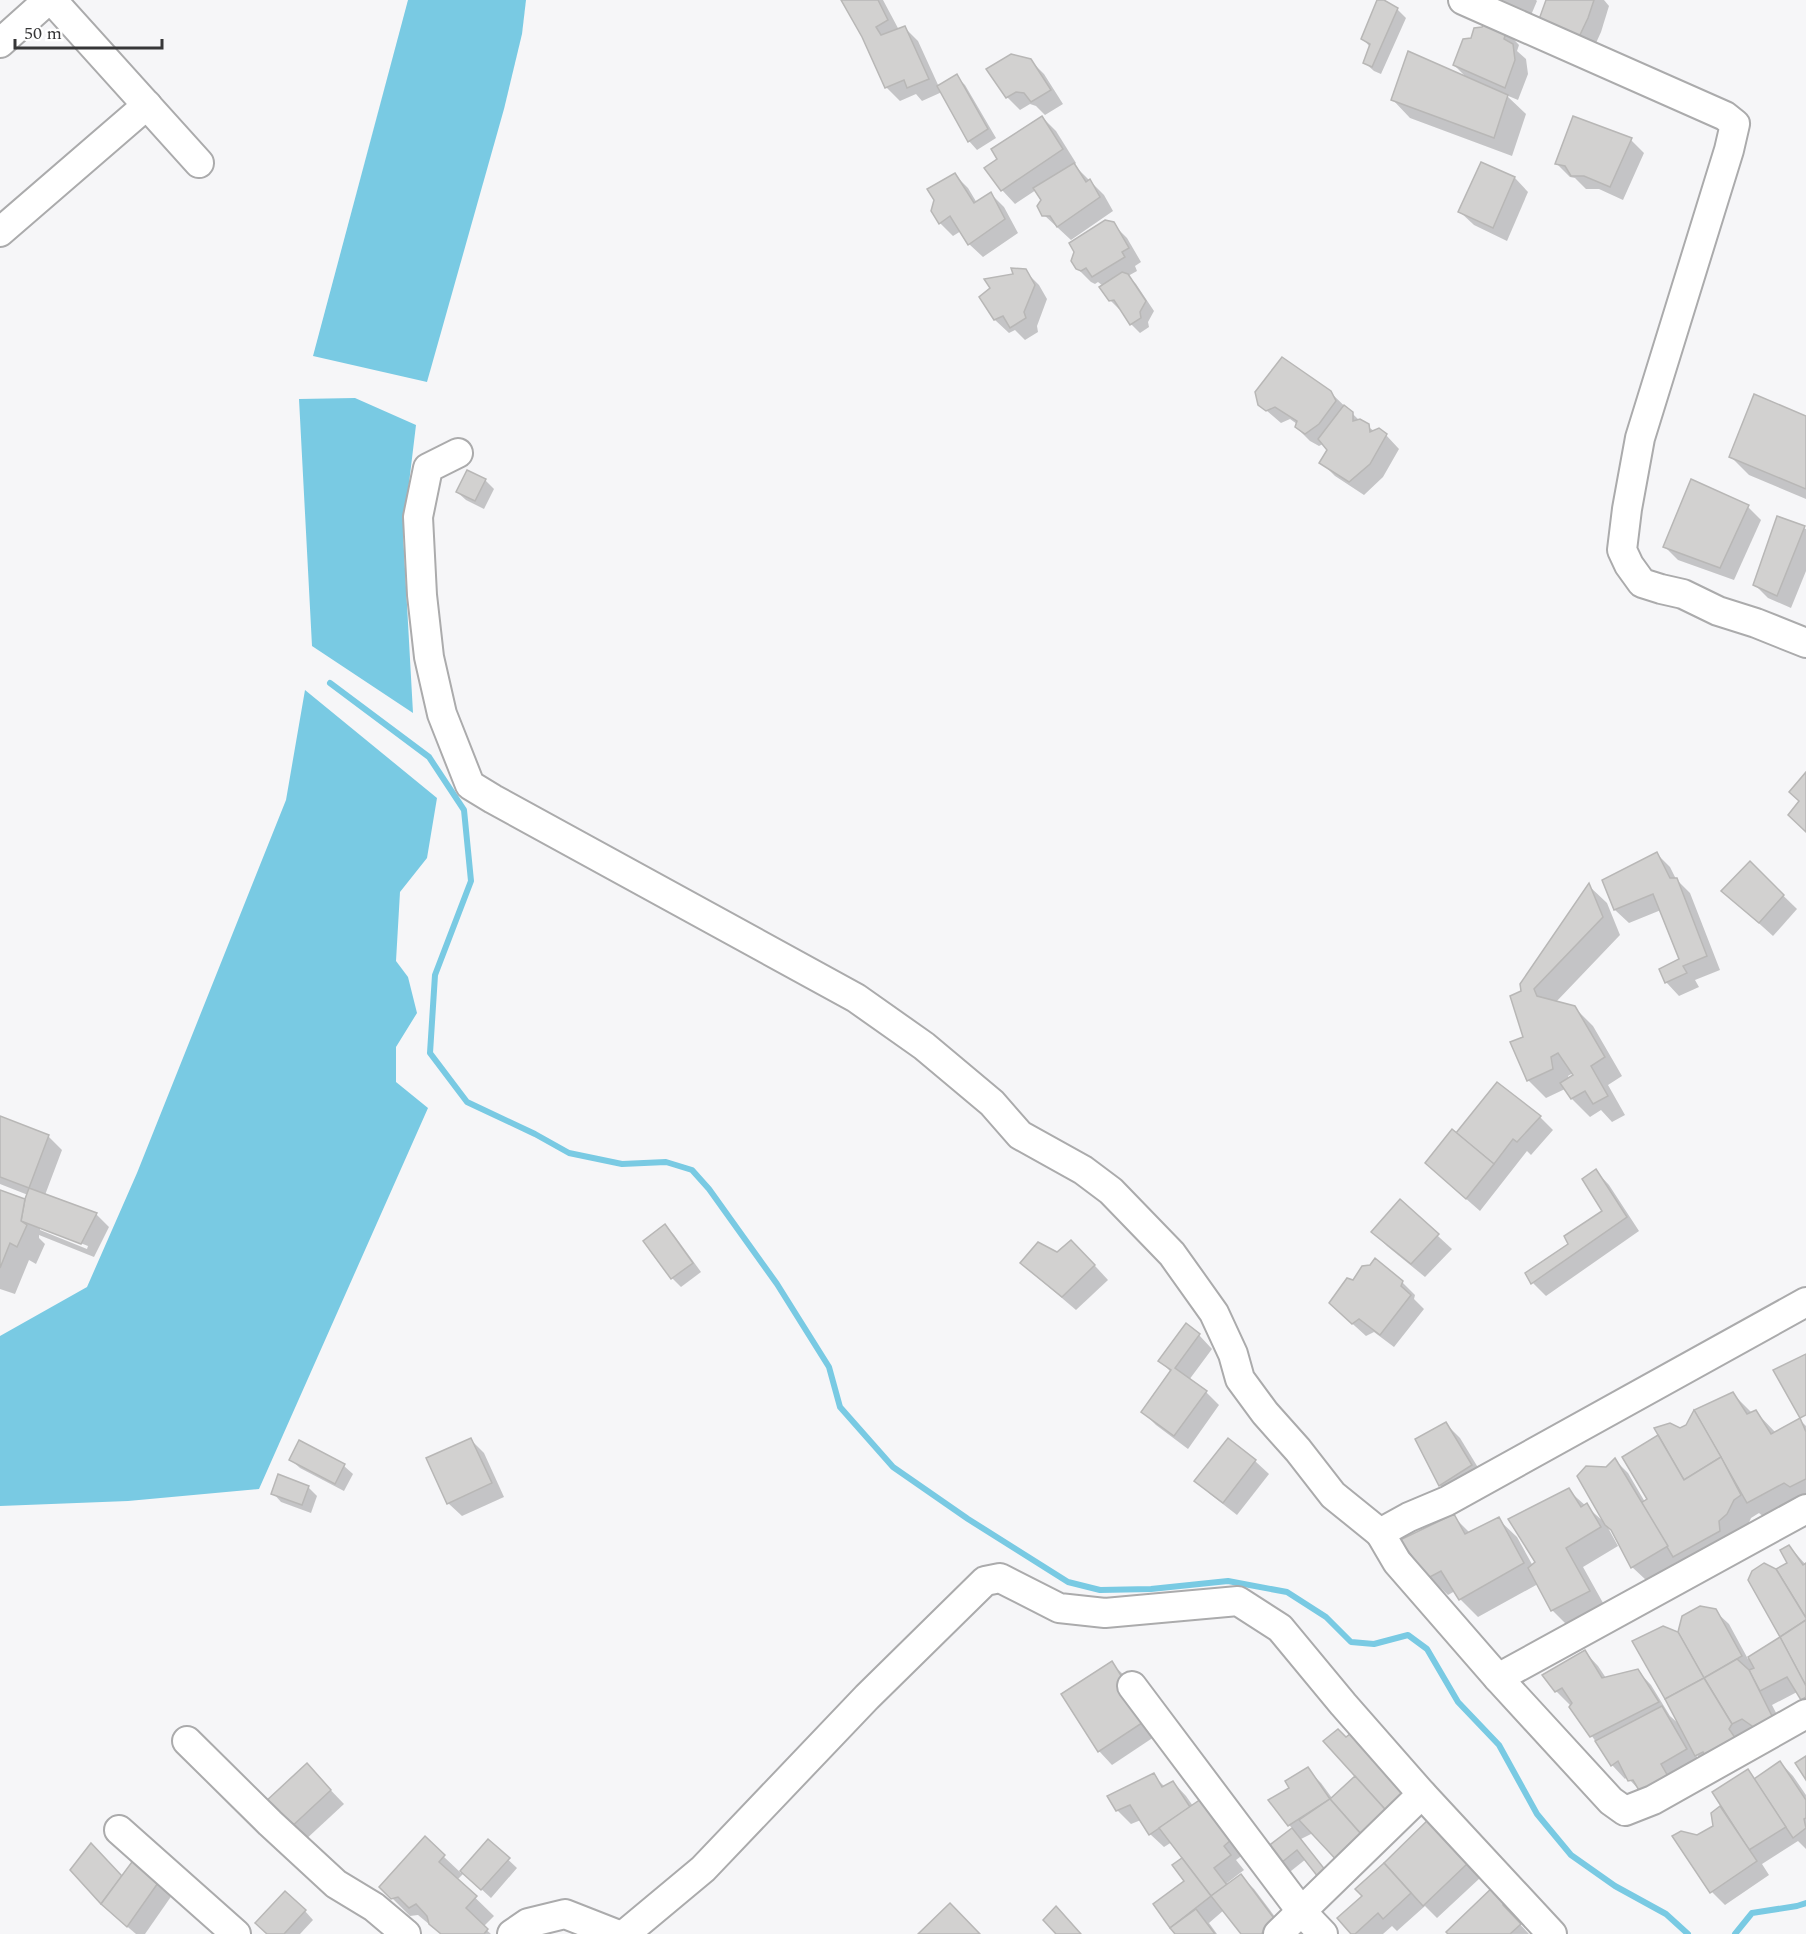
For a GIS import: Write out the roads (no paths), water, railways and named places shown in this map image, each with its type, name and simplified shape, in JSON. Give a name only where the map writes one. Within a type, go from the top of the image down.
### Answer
[{"type":"street","points":[[0,43],[50,0],[199,163]]},
{"type":"street","points":[[1463,0],[1725,116],[1735,124],[1640,438],[1622,550],[1642,583],[1661,590],[1683,594],[1718,611],[1806,643]]},
{"type":"street","points":[[0,232],[147,105]]},
{"type":"street","points":[[458,453],[428,468],[418,517],[422,595],[429,657],[442,714],[470,785],[856,998],[933,1053],[992,1103],[1020,1135],[1083,1170],[1111,1191],[1172,1254],[1214,1313],[1233,1354],[1240,1379],[1333,1495],[1380,1533],[1398,1562],[1498,1678],[1611,1801],[1625,1811],[1653,1800],[1806,1714]]},
{"type":"street","points":[[1380,1533],[1409,1517],[1447,1501],[1806,1302]]},
{"type":"street","points":[[1498,1678],[1806,1509]]},
{"type":"street","points":[[625,1934],[703,1869],[867,1696],[985,1581],[1000,1578],[1059,1608],[1105,1613],[1238,1601],[1281,1629],[1422,1794],[1552,1934]]},
{"type":"street","points":[[1132,1686],[1301,1911],[1323,1934]]},
{"type":"street","points":[[187,1741],[336,1884],[374,1907],[406,1934]]},
{"type":"street","points":[[1278,1934],[1422,1794]]},
{"type":"street","points":[[119,1830],[236,1934]]},
{"type":"street","points":[[512,1934],[528,1923],[565,1914],[616,1934]]},
{"type":"water","points":[[408,0],[526,0],[522,34],[504,109],[427,382],[313,356]]},
{"type":"water","points":[[355,398],[416,425],[403,533],[413,713],[312,646],[299,399]]},
{"type":"water","points":[[305,690],[437,798],[427,858],[400,892],[396,961],[408,977],[417,1013],[396,1047],[396,1082],[428,1108],[259,1489],[128,1501],[0,1506],[0,1336],[87,1287],[137,1173],[286,800]]},
{"type":"waterway","points":[[330,683],[429,757],[464,810],[471,881],[435,975],[430,1053],[467,1102],[569,1153],[622,1164],[666,1162],[692,1170],[709,1189],[777,1284],[829,1367],[840,1407],[893,1467],[968,1519],[1068,1582],[1100,1590],[1151,1589],[1228,1581],[1287,1592],[1326,1617],[1351,1642],[1374,1644],[1408,1635],[1427,1649],[1458,1702],[1499,1745],[1537,1814],[1571,1855],[1615,1886],[1666,1914],[1688,1934]]},
{"type":"waterway","points":[[1735,1934],[1752,1913],[1806,1903]]}]
